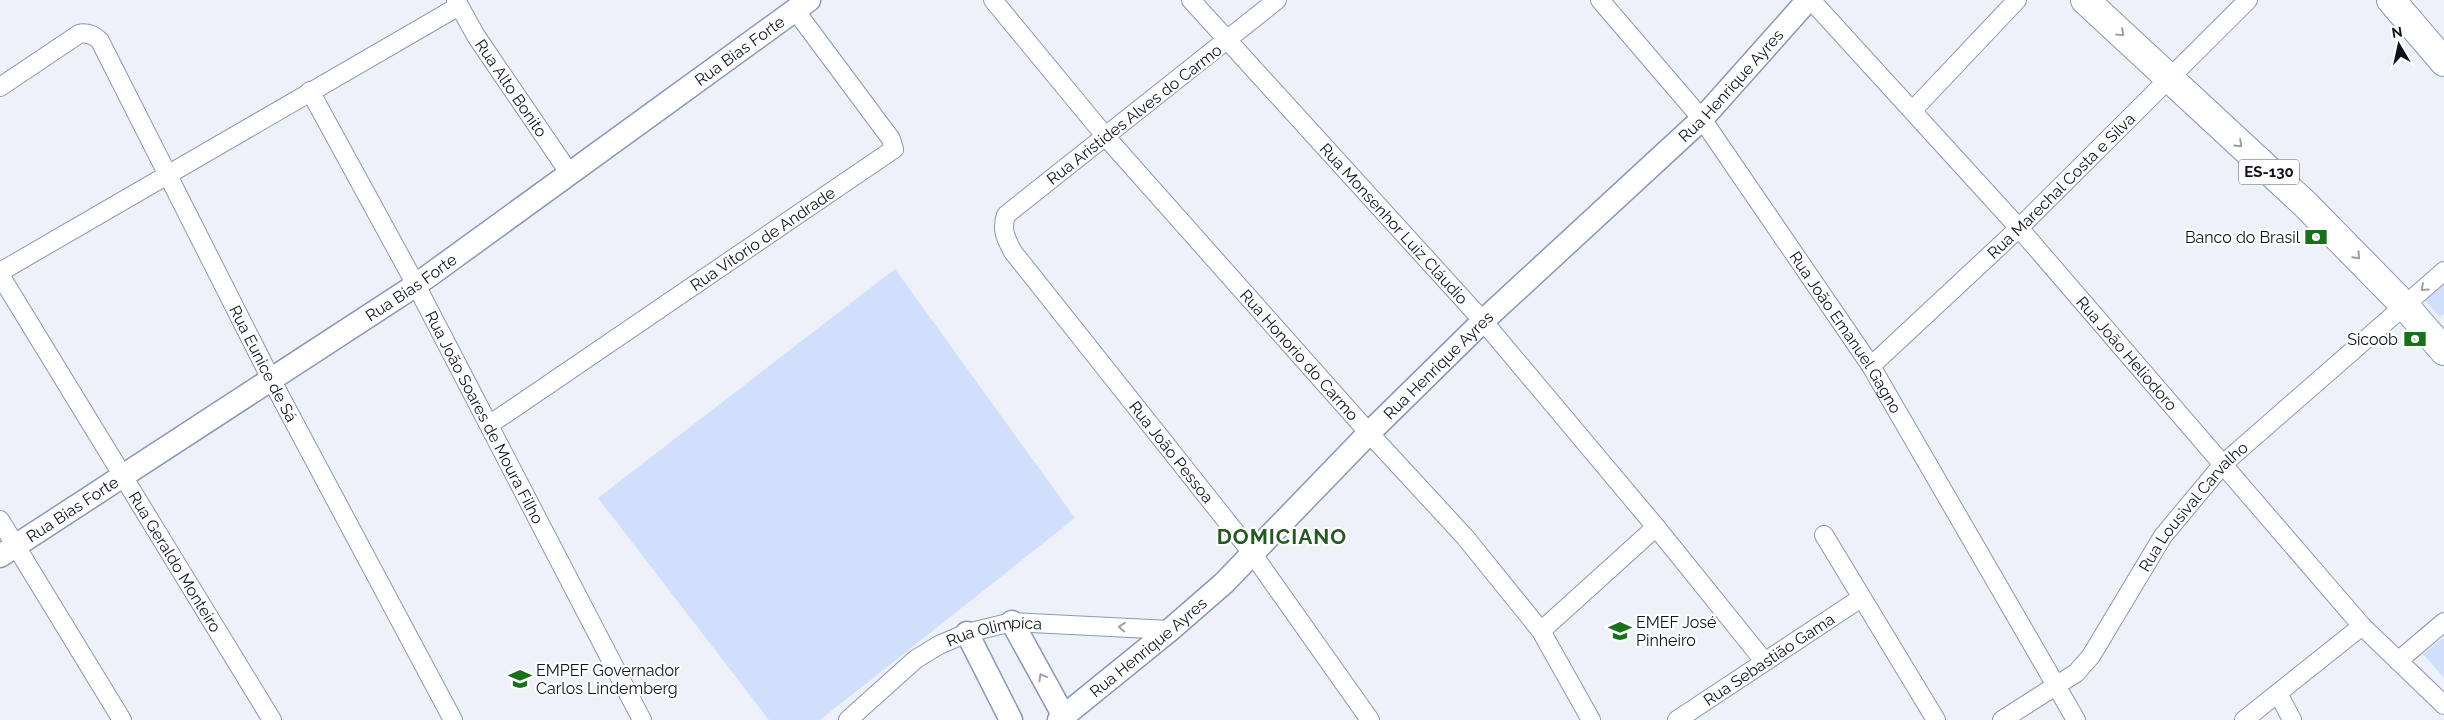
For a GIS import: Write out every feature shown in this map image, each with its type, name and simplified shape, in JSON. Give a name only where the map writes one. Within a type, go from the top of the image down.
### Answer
[{"type":"main road","name":"ES-130","points":[[2085,0],[2305,204],[2440,339]]},
{"type":"main road","points":[[2392,0],[2444,62]]},
{"type":"street","name":"Rua Honorio do Carmo","points":[[993,0],[1106,137],[1369,434],[1465,537],[1540,630],[1591,720]]},
{"type":"street","name":"Rua Monsenhor Luiz Cláudio","points":[[1191,0],[1483,322],[1656,527],[1764,661]]},
{"type":"street","name":"Rua Aristides Alves do Carmo","points":[[1005,236],[1003,225],[1006,215],[1277,0]]},
{"type":"street","name":"Rua João Emanuel Gagno","points":[[1600,0],[1702,119],[1871,366],[2076,720]]},
{"type":"street","name":"Rua Henrique Ayres","points":[[1063,719],[1224,583],[1369,434],[1483,322],[1702,119],[1809,0]]},
{"type":"street","name":"Rua João Heliodoro","points":[[1809,0],[1913,110],[2019,228],[2362,626],[2444,705]]},
{"type":"street","points":[[1913,110],[2017,0]]},
{"type":"street","name":"Rua Marechal Costa e Silva","points":[[1871,366],[2019,228],[2248,0]]},
{"type":"street","points":[[0,274],[458,3]]},
{"type":"street","name":"Rua Alto Bonito","points":[[458,3],[476,36],[570,174]]},
{"type":"street","name":"Rua Bias Forte","points":[[8,551],[416,285],[802,5]]},
{"type":"street","name":"Rua Vitorio de Andrade","points":[[489,425],[894,149],[891,139],[802,5]]},
{"type":"street","name":"Rua Eunice de Sá","points":[[0,87],[63,43],[84,33],[94,36],[100,41],[169,174],[271,379],[453,720]]},
{"type":"street","name":"Rua João Soares de Moura Filho","points":[[310,91],[416,285],[642,720]]},
{"type":"street","name":"Rua João Pessoa","points":[[1005,236],[1013,252],[1252,553],[1370,720]]},
{"type":"street","name":"Rua Lousival Carvalho","points":[[2002,720],[2057,687],[2076,673],[2091,656],[2163,536],[2223,464],[2444,271]]},
{"type":"street","name":"Rua Geraldo Monteiro","points":[[0,274],[272,720]]},
{"type":"street","points":[[0,520],[8,551],[122,720]]},
{"type":"street","points":[[1540,630],[1656,527]]},
{"type":"street","points":[[1824,535],[1936,720]]},
{"type":"street","name":"Rua Sebastião Gama","points":[[1677,720],[1862,598]]},
{"type":"street","points":[[1012,622],[1063,719]]},
{"type":"street","name":"Rua Olimpica","points":[[848,720],[916,659],[939,645],[967,633],[1012,622],[1170,630]]},
{"type":"street","points":[[2398,661],[2444,622]]},
{"type":"street","points":[[2244,720],[2362,626]]},
{"type":"street","points":[[967,633],[1011,720]]},
{"type":"street","points":[[2278,693],[2292,720]]},
{"type":"shaded area","points":[[895,269],[1075,518],[820,720],[769,720],[598,498]]},
{"type":"shaded area","points":[[2444,282],[2444,314],[2440,317],[2424,299]]},
{"type":"shaded area","points":[[2444,637],[2444,678],[2423,654]]},
{"type":"place","name":"Banco do Brasil","points":[[2316,237]]},
{"type":"place","name":"Sicoob","points":[[2415,339]]},
{"type":"place","name":"EMEF José Pinheiro","points":[[1620,631]]},
{"type":"place","name":"EMPEF Governador Carlos Lindemberg","points":[[520,679]]},
{"type":"district","name":"DOMICIANO","points":[[1282,537]]}]
